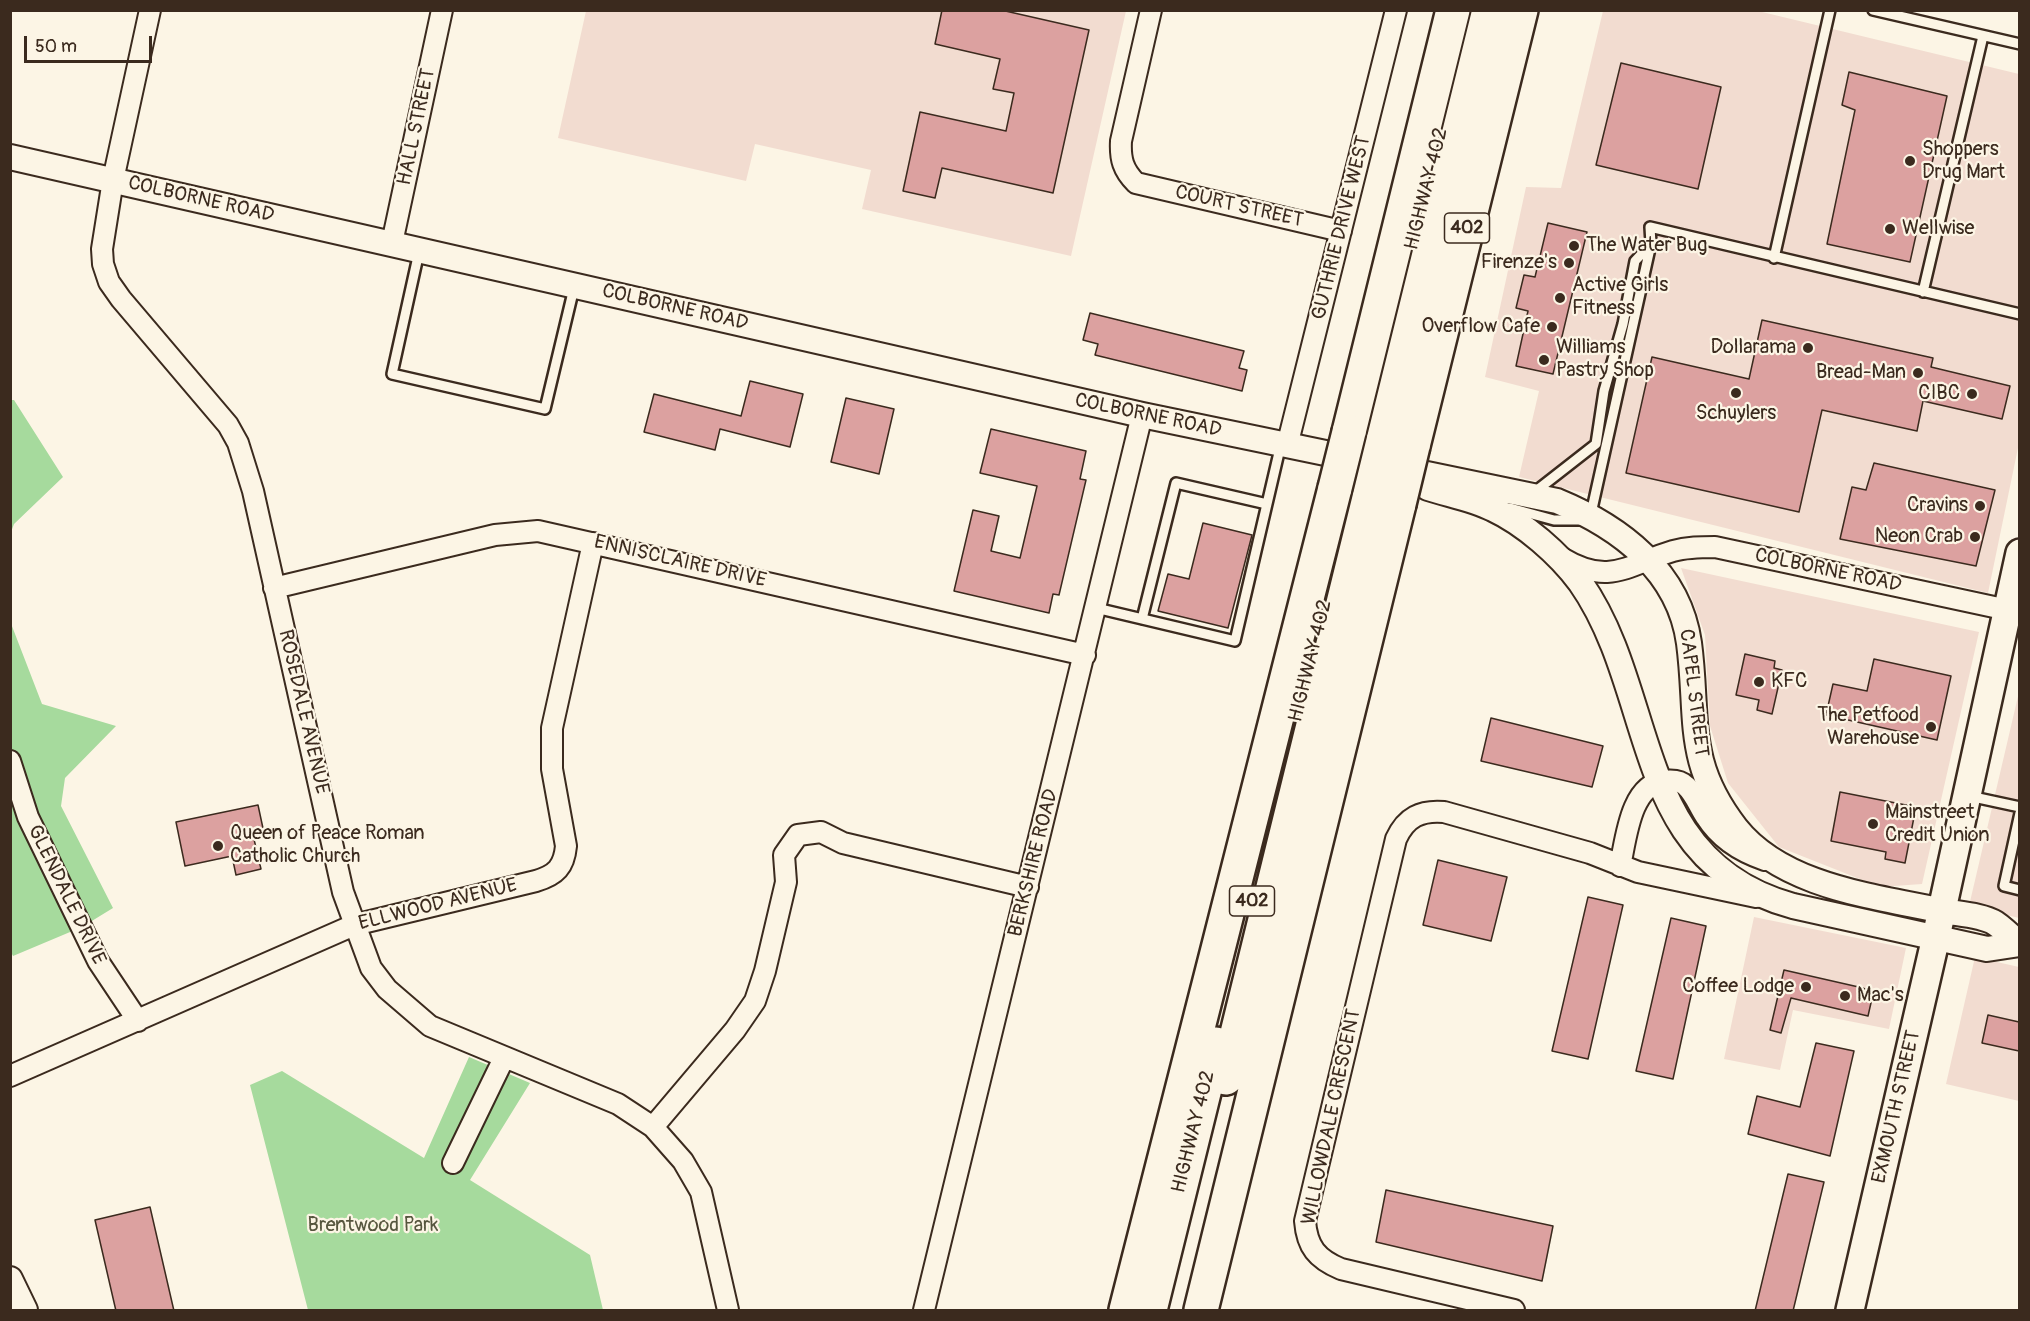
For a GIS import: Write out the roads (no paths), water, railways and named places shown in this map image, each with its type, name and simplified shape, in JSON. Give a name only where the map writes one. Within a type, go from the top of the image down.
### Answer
[{"type":"highway","points":[[1126,1311],[1183,1084],[1241,868],[1367,466],[1453,10]]},
{"type":"highway","name":"HIGHWAY 402","points":[[1150,1311],[1367,466],[1471,10]]},
{"type":"highway","points":[[1168,1311],[1367,466],[1489,10]]},
{"type":"highway","name":"HIGHWAY 402","points":[[1203,1311],[1367,466],[1521,10]]},
{"type":"main road","name":"EXMOUTH STREET","points":[[1850,1311],[1936,937],[2019,553]]},
{"type":"street","name":"ROSEDALE AVENUE","points":[[150,10],[113,180],[102,249],[103,264],[109,282],[156,341],[222,416],[233,433],[253,491],[343,892],[371,968],[387,989],[430,1026],[618,1104],[653,1127],[683,1161],[700,1192],[728,1311]]},
{"type":"street","name":"HALL STREET","points":[[392,243],[442,10]]},
{"type":"street","name":"COURT STREET","points":[[1151,10],[1121,141],[1120,159],[1136,183],[1341,231]]},
{"type":"street","name":"GUTHRIE DRIVE WEST","points":[[1284,445],[1341,231],[1396,10]]},
{"type":"street","name":"COLBORNE ROAD","points":[[10,157],[1142,415],[1284,445],[1367,466],[1557,501],[1589,514],[1614,529],[1650,561]]},
{"type":"street","name":"BERKSHIRE ROAD","points":[[924,1311],[1142,415]]},
{"type":"street","name":"COLBORNE ROAD","points":[[1367,466],[1478,503],[1511,519],[1550,551],[1576,566],[1608,572],[1629,569],[1686,549],[1715,548],[2008,610]]},
{"type":"street","points":[[1614,529],[1653,548],[1686,545],[1715,548]]},
{"type":"street","name":"ENNISCLAIRE DRIVE","points":[[274,588],[511,533],[551,532],[1085,655]]},
{"type":"street","name":"ELLWOOD AVENUE","points":[[10,1076],[354,925],[536,881],[557,873],[562,865],[566,846],[552,769],[552,728],[593,543]]},
{"type":"street","name":"CAPEL STREET","points":[[1550,551],[1580,583],[1606,632],[1658,782],[1689,836],[1707,857],[1733,880],[1771,900]]},
{"type":"street","name":"CAPEL STREET","points":[[1650,561],[1670,588],[1685,624],[1691,658],[1694,730],[1704,773],[1725,812],[1739,831],[1769,856],[1793,870]]},
{"type":"street","name":"GLENDALE DRIVE","points":[[10,762],[28,817],[98,961],[138,1021]]},
{"type":"street","name":"CAPEL STREET","points":[[1414,817],[1426,811],[1444,812],[1590,853],[1620,866],[1694,886],[1771,900],[1987,949],[2019,944],[1994,922],[1856,892],[1756,857],[1725,839],[1713,828],[1688,788],[1681,782],[1658,782]]},
{"type":"street","points":[[1620,866],[1641,795],[1658,782]]},
{"type":"street","name":"WILLOWDALE CRESCENT","points":[[1414,817],[1403,825],[1396,839],[1305,1221],[1307,1239],[1315,1253],[1324,1262],[1341,1269],[1514,1311]]},
{"type":"street","points":[[653,1127],[735,1030],[755,1001],[786,882],[784,855],[798,835],[821,831],[843,843],[1028,887]]},
{"type":"street","points":[[453,1163],[504,1058]]},
{"type":"street","points":[[10,1279],[25,1311]]},
{"type":"lane","points":[[1774,258],[1830,10]]},
{"type":"lane","points":[[1873,10],[2019,44]]},
{"type":"lane","points":[[1923,292],[1983,36]]},
{"type":"lane","points":[[1478,503],[1565,522],[1582,520],[1589,514],[1610,436],[1651,244],[1650,227],[2019,314]]},
{"type":"lane","points":[[1532,495],[1596,444],[1604,391],[1623,324],[1635,261],[1651,244]]},
{"type":"lane","points":[[420,250],[392,374],[545,409],[575,285]]},
{"type":"lane","points":[[1096,608],[1235,641],[1267,504],[1284,445]]},
{"type":"lane","points":[[1142,619],[1176,483],[1267,504]]},
{"type":"lane","points":[[1967,795],[2019,807]]},
{"type":"lane","points":[[2019,813],[2004,886],[2019,890]]},
{"type":"place","name":"Shoppers Drug Mart","points":[[1910,161]]},
{"type":"place","name":"Wellwise","points":[[1890,229]]},
{"type":"place","name":"The Water Bug","points":[[1574,246]]},
{"type":"place","name":"Firenze's","points":[[1569,263]]},
{"type":"place","name":"Active Girls Fitness","points":[[1560,298]]},
{"type":"place","name":"Overflow Cafe","points":[[1552,327]]},
{"type":"place","name":"Dollarama","points":[[1808,348]]},
{"type":"place","name":"Williams Pastry Shop","points":[[1544,360]]},
{"type":"place","name":"Bread-Man","points":[[1918,373]]},
{"type":"place","name":"Schuylers","points":[[1736,393]]},
{"type":"place","name":"CIBC","points":[[1972,394]]},
{"type":"place","name":"Cravins","points":[[1980,506]]},
{"type":"place","name":"Neon Crab","points":[[1975,537]]},
{"type":"place","name":"KFC","points":[[1759,682]]},
{"type":"place","name":"The Petfood Warehouse","points":[[1931,727]]},
{"type":"place","name":"Mainstreet Credit Union","points":[[1873,824]]},
{"type":"place","name":"Queen of Peace Roman Catholic Church","points":[[218,846]]},
{"type":"place","name":"Coffee Lodge","points":[[1806,987]]},
{"type":"place","name":"Mac's","points":[[1845,996]]},
{"type":"park label","name":"Brentwood Park","points":[[373,1226]]}]
